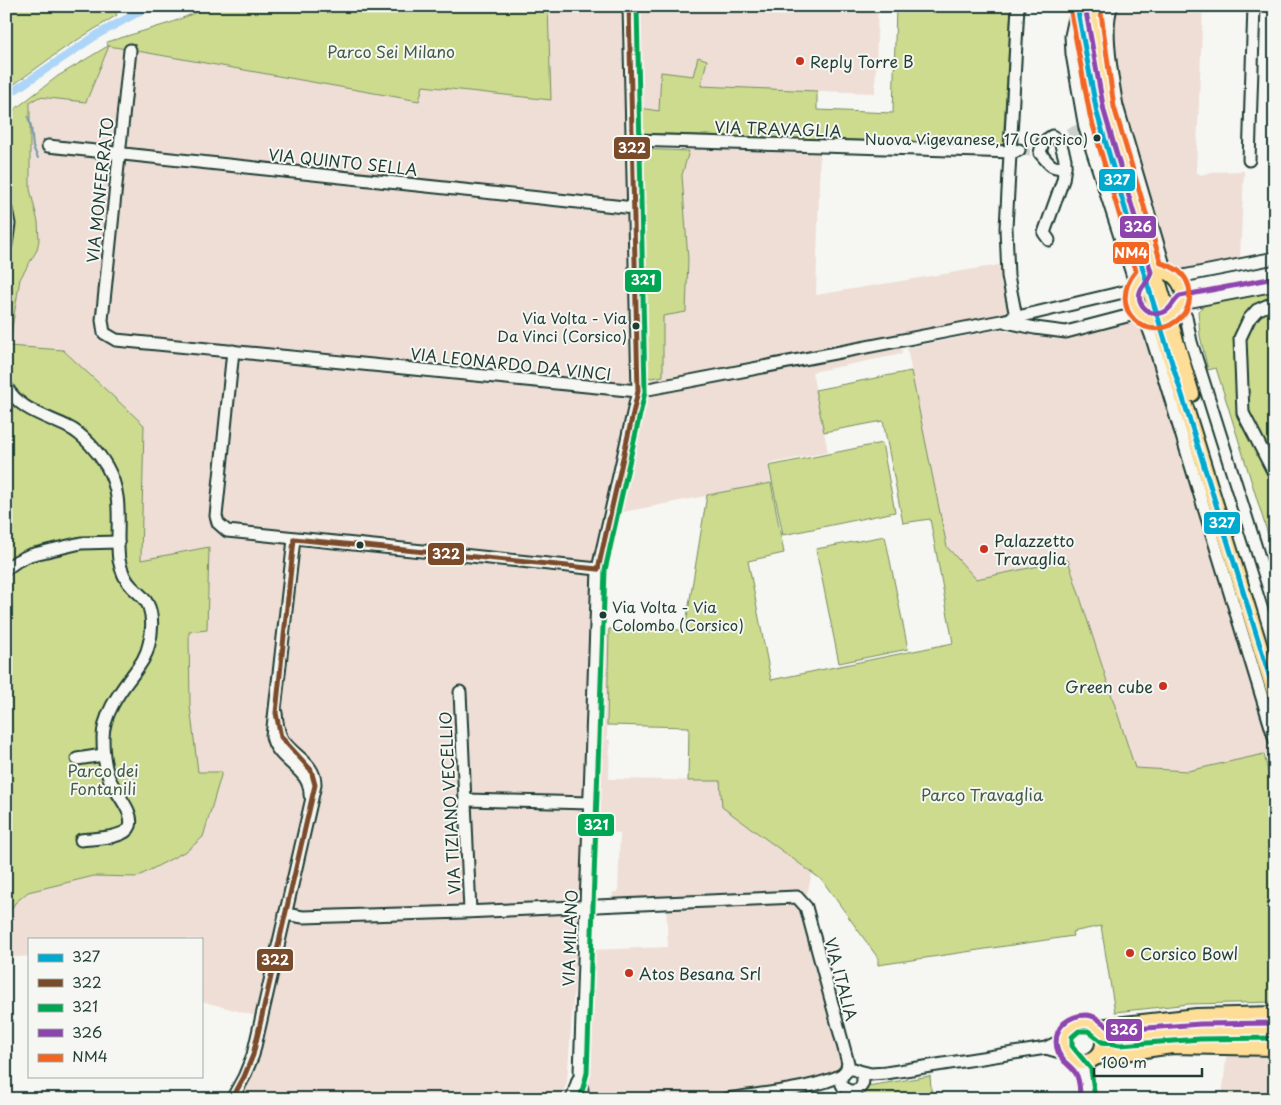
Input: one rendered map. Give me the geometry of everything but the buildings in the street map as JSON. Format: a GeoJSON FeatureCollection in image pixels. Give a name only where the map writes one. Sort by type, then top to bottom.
{"type":"FeatureCollection","features":[{"type":"Feature","properties":{"kind":"main road"},"geometry":{"type":"LineString","coordinates":[[1092,6],[1107,109],[1151,277],[1132,305],[1143,318],[1165,320],[1181,305],[1182,289],[1151,277]]}},
{"type":"Feature","properties":{"kind":"main road"},"geometry":{"type":"LineString","coordinates":[[1077,7],[1097,113],[1275,665]]}},
{"type":"Feature","properties":{"kind":"main road"},"geometry":{"type":"LineString","coordinates":[[1165,320],[1275,695]]}},
{"type":"Feature","properties":{"kind":"main road"},"geometry":{"type":"LineString","coordinates":[[1098,1029],[1197,1016],[1275,1014]]}},
{"type":"Feature","properties":{"kind":"main road"},"geometry":{"type":"LineString","coordinates":[[1274,1031],[1175,1033],[1123,1038],[1108,1036],[1090,1024],[1081,1023],[1071,1027],[1065,1035],[1064,1047],[1087,1057],[1172,1046],[1275,1048]]}},
{"type":"Feature","properties":{"kind":"main road"},"geometry":{"type":"LineString","coordinates":[[1087,1057],[1103,1042],[1098,1029]]}},
{"type":"Feature","properties":{"kind":"main road"},"geometry":{"type":"LineString","coordinates":[[1087,1057],[1123,1038]]}},
{"type":"Feature","properties":{"kind":"street","name":"VIA MILANO"},"geometry":{"type":"LineString","coordinates":[[584,1099],[580,1073],[598,569],[638,391],[629,6]]}},
{"type":"Feature","properties":{"kind":"street"},"geometry":{"type":"LineString","coordinates":[[1016,317],[1008,276],[1007,219],[1015,151],[1018,6]]}},
{"type":"Feature","properties":{"kind":"street"},"geometry":{"type":"LineString","coordinates":[[1112,6],[1108,22],[1112,80],[1151,277]]}},
{"type":"Feature","properties":{"kind":"street"},"geometry":{"type":"LineString","coordinates":[[1249,160],[1254,6]]}},
{"type":"Feature","properties":{"kind":"street"},"geometry":{"type":"LineString","coordinates":[[1077,7],[1071,36],[1083,129],[1151,277]]}},
{"type":"Feature","properties":{"kind":"street","name":"VIA MONFERRATO"},"geometry":{"type":"LineString","coordinates":[[104,333],[102,320],[130,50]]}},
{"type":"Feature","properties":{"kind":"street"},"geometry":{"type":"LineString","coordinates":[[1049,240],[1044,233],[1063,180],[1065,166],[1065,159],[1064,138],[1052,136],[1045,139],[1036,152],[1053,168],[1065,166]]}},
{"type":"Feature","properties":{"kind":"street","name":"VIA TRAVAGLIA"},"geometry":{"type":"LineString","coordinates":[[633,140],[1015,151]]}},
{"type":"Feature","properties":{"kind":"street","name":"VIA QUINTO SELLA"},"geometry":{"type":"LineString","coordinates":[[48,146],[634,208]]}},
{"type":"Feature","properties":{"kind":"street"},"geometry":{"type":"LineString","coordinates":[[6,209],[6,245]]}},
{"type":"Feature","properties":{"kind":"street","name":"VIA LEONARDO DA VINCI"},"geometry":{"type":"LineString","coordinates":[[104,333],[116,340],[638,391],[1001,321],[1151,277],[1184,276],[1275,258]]}},
{"type":"Feature","properties":{"kind":"street"},"geometry":{"type":"LineString","coordinates":[[1275,285],[1181,305],[1275,608]]}},
{"type":"Feature","properties":{"kind":"street"},"geometry":{"type":"LineString","coordinates":[[1275,302],[1257,310],[1249,319],[1240,338],[1243,413],[1275,475]]}},
{"type":"Feature","properties":{"kind":"street","name":"VIA LEONARDO DA VINCI"},"geometry":{"type":"LineString","coordinates":[[1001,321],[1066,332],[1131,316],[1143,318]]}},
{"type":"Feature","properties":{"kind":"street"},"geometry":{"type":"LineString","coordinates":[[1143,318],[1151,335],[1275,740]]}},
{"type":"Feature","properties":{"kind":"street"},"geometry":{"type":"LineString","coordinates":[[233,351],[216,516],[218,523],[227,531],[598,569]]}},
{"type":"Feature","properties":{"kind":"street"},"geometry":{"type":"LineString","coordinates":[[6,386],[9,392],[21,404],[76,432],[97,453],[107,467],[119,503],[118,559],[124,576],[149,606],[152,621],[149,645],[144,660],[120,692],[106,721],[103,735],[103,755],[108,777],[131,816],[130,825],[125,832],[118,836],[81,840]]}},
{"type":"Feature","properties":{"kind":"street"},"geometry":{"type":"LineString","coordinates":[[232,1099],[253,1055],[310,803],[310,790],[306,778],[283,757],[273,742],[272,736],[294,539]]}},
{"type":"Feature","properties":{"kind":"street"},"geometry":{"type":"LineString","coordinates":[[6,569],[30,555],[81,543],[118,542]]}},
{"type":"Feature","properties":{"kind":"street","name":"VIA TIZIANO VECELLIO"},"geometry":{"type":"LineString","coordinates":[[460,692],[470,912]]}},
{"type":"Feature","properties":{"kind":"street"},"geometry":{"type":"LineString","coordinates":[[77,758],[103,755]]}},
{"type":"Feature","properties":{"kind":"street"},"geometry":{"type":"LineString","coordinates":[[466,800],[590,803]]}},
{"type":"Feature","properties":{"kind":"street","name":"VIA ITALIA"},"geometry":{"type":"LineString","coordinates":[[586,906],[797,897],[806,908],[848,1062],[842,1083],[855,1091]]}},
{"type":"Feature","properties":{"kind":"street"},"geometry":{"type":"LineString","coordinates":[[285,914],[304,917],[586,906]]}},
{"type":"Feature","properties":{"kind":"street"},"geometry":{"type":"LineString","coordinates":[[727,1099],[816,1085],[832,1080],[852,1069],[871,1074],[886,1073],[1046,1048],[1056,1043],[1065,1035]]}},
{"type":"Feature","properties":{"kind":"street"},"geometry":{"type":"LineString","coordinates":[[1046,1048],[1087,1057],[1088,1099]]}},
{"type":"Feature","properties":{"kind":"street"},"geometry":{"type":"LineString","coordinates":[[855,1091],[862,1076],[859,1071]]}},
{"type":"Feature","properties":{"kind":"street","name":"VIA MILANO"},"geometry":{"type":"LineString","coordinates":[[572,1099],[580,1073]]}},
{"type":"Feature","properties":{"kind":"street"},"geometry":{"type":"LineString","coordinates":[[855,1091],[872,1077],[886,1073]]}},
{"type":"Feature","properties":{"kind":"street"},"geometry":{"type":"LineString","coordinates":[[816,1085],[831,1085],[855,1091]]}},
{"type":"Feature","properties":{"kind":"shaded area"},"geometry":{"type":"Polygon","coordinates":[[[548,6],[627,6],[636,389],[597,567],[595,627],[609,629],[607,739],[610,740],[609,779],[720,781],[722,807],[812,873],[803,911],[845,1063],[839,1071],[815,1082],[661,1099],[588,1099],[586,1087],[592,950],[668,947],[666,902],[612,902],[613,892],[618,892],[620,833],[594,831],[597,778],[590,775],[567,1082],[561,1099],[235,1099],[264,1018],[202,1001],[202,938],[28,938],[28,956],[6,958],[6,919],[15,903],[28,892],[94,876],[137,877],[188,850],[203,837],[222,772],[198,772],[190,706],[189,631],[207,630],[208,547],[141,561],[144,425],[63,350],[9,347],[20,279],[37,250],[38,222],[30,189],[30,102],[38,97],[86,102],[109,46],[419,101],[422,86],[550,100],[548,6]]]}},
{"type":"Feature","properties":{"kind":"shaded area"},"geometry":{"type":"Polygon","coordinates":[[[631,6],[878,7],[875,93],[706,87],[701,86],[693,76],[659,111],[634,107],[631,6]]]}},
{"type":"Feature","properties":{"kind":"shaded area"},"geometry":{"type":"Polygon","coordinates":[[[1105,6],[1203,6],[1196,172],[1201,175],[1211,172],[1244,171],[1240,258],[1183,270],[1156,257],[1108,84],[1105,6]]]}},
{"type":"Feature","properties":{"kind":"shaded area"},"geometry":{"type":"Polygon","coordinates":[[[690,145],[820,151],[816,295],[1005,264],[1010,312],[999,317],[900,337],[902,354],[812,372],[828,452],[768,464],[771,483],[613,514],[638,407],[637,321],[686,312],[688,260],[682,175],[690,145]]]}},
{"type":"Feature","properties":{"kind":"shaded area"},"geometry":{"type":"Polygon","coordinates":[[[1140,319],[1275,729],[1275,752],[1188,771],[1135,768],[1068,560],[975,579],[950,552],[943,535],[907,348],[996,330],[1067,338],[1140,319]]]}},
{"type":"Feature","properties":{"kind":"shaded area"},"geometry":{"type":"Polygon","coordinates":[[[1227,1049],[1275,1050],[1275,1099],[1222,1099],[1227,1049]]]}},
{"type":"Feature","properties":{"kind":"green space"},"geometry":{"type":"Polygon","coordinates":[[[6,6],[112,6],[117,15],[63,49],[6,90],[6,6]]]}},
{"type":"Feature","properties":{"kind":"green space","name":"Parco dei Fontanili"},"geometry":{"type":"Polygon","coordinates":[[[212,6],[548,6],[551,100],[423,86],[419,101],[109,46],[86,102],[39,97],[30,102],[30,189],[38,222],[39,240],[37,250],[20,279],[9,346],[63,350],[144,425],[141,560],[209,547],[207,630],[189,632],[190,706],[198,772],[222,772],[203,837],[188,850],[137,877],[94,876],[28,892],[15,903],[6,919],[6,116],[58,76],[108,46],[107,42],[170,23],[212,6]]]}},
{"type":"Feature","properties":{"kind":"green space"},"geometry":{"type":"Polygon","coordinates":[[[1011,6],[1003,145],[640,133],[640,108],[659,111],[661,72],[693,76],[698,57],[707,60],[701,86],[817,91],[817,110],[893,113],[896,7],[1011,6]]]}},
{"type":"Feature","properties":{"kind":"green space"},"geometry":{"type":"Polygon","coordinates":[[[639,149],[689,151],[682,175],[688,260],[686,312],[663,316],[663,376],[651,378],[644,374],[639,149]]]}},
{"type":"Feature","properties":{"kind":"green space"},"geometry":{"type":"Polygon","coordinates":[[[1275,291],[1275,557],[1216,368],[1208,370],[1200,336],[1198,311],[1206,304],[1275,291]]]}},
{"type":"Feature","properties":{"kind":"green space","name":"Parco Travaglia"},"geometry":{"type":"Polygon","coordinates":[[[911,371],[947,547],[976,579],[1068,560],[1135,768],[1188,771],[1264,754],[1275,803],[1275,1002],[1189,1004],[1115,1012],[1101,926],[1072,932],[1073,936],[878,965],[878,958],[822,880],[722,807],[720,781],[688,781],[689,727],[607,725],[609,629],[685,630],[707,495],[771,483],[784,553],[748,561],[771,680],[953,643],[930,519],[903,523],[883,421],[824,432],[815,390],[911,371]]]}},
{"type":"Feature","properties":{"kind":"green space"},"geometry":{"type":"Polygon","coordinates":[[[882,443],[895,512],[783,535],[769,466],[882,443]]]}},
{"type":"Feature","properties":{"kind":"green space"},"geometry":{"type":"Polygon","coordinates":[[[885,536],[908,649],[839,663],[816,549],[885,536]]]}},
{"type":"Feature","properties":{"kind":"green space"},"geometry":{"type":"Polygon","coordinates":[[[930,1076],[932,1099],[864,1099],[861,1087],[930,1076]]]}},
{"type":"Feature","properties":{"kind":"waterway"},"geometry":{"type":"LineString","coordinates":[[6,96],[100,33],[150,6]]}},
{"type":"Feature","properties":{"kind":"waterway"},"geometry":{"type":"LineString","coordinates":[[28,117],[33,147],[38,158]]}},
{"type":"Feature","properties":{"kind":"tunnel"},"geometry":{"type":"LineString","coordinates":[[1068,134],[1081,129]]}},
{"type":"Feature","properties":{"kind":"tunnel"},"geometry":{"type":"LineString","coordinates":[[1019,150],[1032,151]]}},
{"type":"Feature","properties":{"kind":"transit line","name":"322"},"geometry":{"type":"LineString","coordinates":[[598,569],[638,391],[629,6]]}},
{"type":"Feature","properties":{"kind":"transit line","name":"321"},"geometry":{"type":"LineString","coordinates":[[580,1099],[587,1073],[605,570],[645,392],[637,6]]}},
{"type":"Feature","properties":{"kind":"transit line","name":"327"},"geometry":{"type":"LineString","coordinates":[[1077,6],[1097,113],[1144,273],[1275,694]]}},
{"type":"Feature","properties":{"kind":"transit line","name":"326"},"geometry":{"type":"LineString","coordinates":[[1085,6],[1104,111],[1151,272],[1150,277],[1140,292],[1139,297],[1142,306],[1150,312],[1164,312],[1180,296],[1274,278]]}},
{"type":"Feature","properties":{"kind":"transit line","name":"NM4"},"geometry":{"type":"LineString","coordinates":[[1070,7],[1090,115],[1136,271],[1127,285],[1125,299],[1128,311],[1135,320],[1145,327],[1157,329],[1170,325],[1182,316],[1189,303],[1189,287],[1179,271],[1161,263],[1114,107],[1100,6]]}},
{"type":"Feature","properties":{"kind":"transit line","name":"322"},"geometry":{"type":"LineString","coordinates":[[294,539],[598,569]]}},
{"type":"Feature","properties":{"kind":"transit line","name":"322"},"geometry":{"type":"LineString","coordinates":[[232,1099],[253,1055],[315,785],[311,770],[281,737],[276,713],[294,539]]}},
{"type":"Feature","properties":{"kind":"transit line","name":"326"},"geometry":{"type":"LineString","coordinates":[[1080,1099],[1077,1076],[1061,1057],[1056,1042],[1060,1027],[1074,1017],[1091,1016],[1109,1027],[1120,1030],[1200,1024],[1275,1023]]}},
{"type":"Feature","properties":{"kind":"transit line","name":"321"},"geometry":{"type":"LineString","coordinates":[[1095,1098],[1091,1069],[1072,1046],[1072,1037],[1079,1031],[1088,1031],[1102,1042],[1120,1045],[1200,1039],[1275,1038]]}},
{"type":"Feature","properties":{"kind":"place","name":"Reply Torre B"},"geometry":{"type":"Point","coordinates":[800,61]}},
{"type":"Feature","properties":{"kind":"place","name":"Nuova Vigevanese, 17 (Corsico)"},"geometry":{"type":"Point","coordinates":[1097,138]}},
{"type":"Feature","properties":{"kind":"place","name":"Via Volta - Via Da Vinci (Corsico)"},"geometry":{"type":"Point","coordinates":[636,326]}},
{"type":"Feature","properties":{"kind":"place","name":"Palazzetto Travaglia"},"geometry":{"type":"Point","coordinates":[984,549]}},
{"type":"Feature","properties":{"kind":"place","name":"Via Volta - Via Colombo (Corsico)"},"geometry":{"type":"Point","coordinates":[603,615]}},
{"type":"Feature","properties":{"kind":"place","name":"Green cube"},"geometry":{"type":"Point","coordinates":[1163,686]}},
{"type":"Feature","properties":{"kind":"place","name":"Corsico Bowl"},"geometry":{"type":"Point","coordinates":[1130,953]}},
{"type":"Feature","properties":{"kind":"place","name":"Atos Besana Srl"},"geometry":{"type":"Point","coordinates":[629,973]}},
{"type":"Feature","properties":{"kind":"park label","name":"Parco Sei Milano"},"geometry":{"type":"Point","coordinates":[391,51]}}]}
